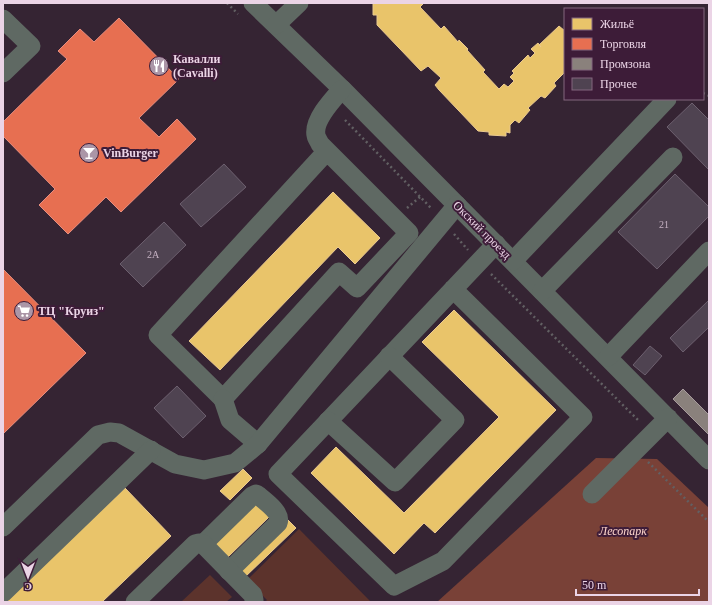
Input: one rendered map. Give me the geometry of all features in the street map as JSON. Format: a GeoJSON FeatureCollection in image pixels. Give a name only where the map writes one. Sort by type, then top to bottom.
{"type":"FeatureCollection","features":[{"type":"Feature","properties":{"kind":"street","name":"Окский проезд"},"geometry":{"type":"LineString","coordinates":[[253,3],[342,89],[457,204],[709,460]]}},
{"type":"Feature","properties":{"kind":"street"},"geometry":{"type":"LineString","coordinates":[[276,25],[299,3]]}},
{"type":"Feature","properties":{"kind":"street"},"geometry":{"type":"LineString","coordinates":[[3,19],[31,46],[3,73]]}},
{"type":"Feature","properties":{"kind":"street"},"geometry":{"type":"LineString","coordinates":[[223,398],[339,272],[357,288],[409,233],[320,144],[316,135],[317,123],[329,103],[342,89]]}},
{"type":"Feature","properties":{"kind":"street"},"geometry":{"type":"LineString","coordinates":[[513,261],[666,100]]}},
{"type":"Feature","properties":{"kind":"street"},"geometry":{"type":"LineString","coordinates":[[258,444],[230,420],[223,398],[158,335],[327,151]]}},
{"type":"Feature","properties":{"kind":"street"},"geometry":{"type":"LineString","coordinates":[[542,291],[673,157]]}},
{"type":"Feature","properties":{"kind":"street"},"geometry":{"type":"LineString","coordinates":[[3,527],[98,435],[110,432],[119,433],[175,464],[204,470],[235,462],[258,444],[457,204]]}},
{"type":"Feature","properties":{"kind":"street"},"geometry":{"type":"LineString","coordinates":[[453,289],[583,417],[443,561],[394,586],[278,474],[478,262],[496,244]]}},
{"type":"Feature","properties":{"kind":"street"},"geometry":{"type":"LineString","coordinates":[[608,357],[709,251]]}},
{"type":"Feature","properties":{"kind":"street"},"geometry":{"type":"LineString","coordinates":[[328,421],[395,482],[455,420],[389,356]]}},
{"type":"Feature","properties":{"kind":"street"},"geometry":{"type":"LineString","coordinates":[[592,494],[668,418]]}},
{"type":"Feature","properties":{"kind":"street"},"geometry":{"type":"LineString","coordinates":[[3,594],[151,450]]}},
{"type":"Feature","properties":{"kind":"street"},"geometry":{"type":"LineString","coordinates":[[203,544],[252,496],[256,494],[259,496],[278,515],[280,519],[278,523],[229,570]]}},
{"type":"Feature","properties":{"kind":"street"},"geometry":{"type":"LineString","coordinates":[[135,602],[195,544],[199,543],[203,544],[253,595],[254,602]]}},
{"type":"Feature","properties":{"kind":"path"},"geometry":{"type":"LineString","coordinates":[[451,230],[478,262],[652,434]]}},
{"type":"Feature","properties":{"kind":"path"},"geometry":{"type":"LineString","coordinates":[[636,450],[709,522]]}},
{"type":"Feature","properties":{"kind":"shaded area"},"geometry":{"type":"Polygon","coordinates":[[[299,529],[371,602],[265,602],[267,600],[247,580],[299,529]]]}},
{"type":"Feature","properties":{"kind":"shaded area"},"geometry":{"type":"Polygon","coordinates":[[[210,575],[232,597],[226,602],[181,602],[210,575]]]}},
{"type":"Feature","properties":{"kind":"green space","name":"Лесопарк"},"geometry":{"type":"Polygon","coordinates":[[[596,458],[657,459],[709,508],[709,602],[437,602],[596,458]]]}},
{"type":"Feature","properties":{"kind":"building: Жильё"},"geometry":{"type":"Polygon","coordinates":[[[373,3],[424,3],[420,7],[441,29],[444,26],[458,42],[459,40],[468,49],[467,50],[485,70],[483,72],[499,89],[504,84],[508,87],[514,81],[510,77],[514,73],[512,71],[528,55],[530,58],[535,53],[531,49],[538,43],[539,45],[559,26],[564,30],[564,73],[554,83],[556,86],[545,98],[541,96],[528,108],[530,110],[519,123],[515,120],[510,125],[510,133],[506,132],[506,136],[489,135],[489,132],[478,131],[435,85],[441,78],[428,66],[421,71],[377,25],[377,15],[373,15],[373,3]]]}},
{"type":"Feature","properties":{"kind":"building: Жильё"},"geometry":{"type":"Polygon","coordinates":[[[333,192],[380,238],[355,264],[338,247],[220,370],[189,341],[333,192]]]}},
{"type":"Feature","properties":{"kind":"building: Жильё"},"geometry":{"type":"Polygon","coordinates":[[[454,310],[556,410],[435,533],[424,523],[394,554],[311,473],[336,447],[404,513],[499,417],[422,342],[454,310]]]}},
{"type":"Feature","properties":{"kind":"building: Жильё"},"geometry":{"type":"Polygon","coordinates":[[[243,469],[252,478],[230,500],[220,491],[243,469]]]}},
{"type":"Feature","properties":{"kind":"building: Жильё"},"geometry":{"type":"Polygon","coordinates":[[[125,488],[171,536],[102,602],[6,602],[125,488]]]}},
{"type":"Feature","properties":{"kind":"building: Жильё"},"geometry":{"type":"Polygon","coordinates":[[[254,499],[270,516],[227,558],[211,541],[254,499]]]}},
{"type":"Feature","properties":{"kind":"building: Жильё"},"geometry":{"type":"Polygon","coordinates":[[[287,519],[296,528],[244,578],[235,569],[287,519]]]}},
{"type":"Feature","properties":{"kind":"building: Торговля"},"geometry":{"type":"Polygon","coordinates":[[[119,18],[179,79],[139,118],[159,137],[177,119],[196,139],[121,212],[106,197],[68,234],[39,205],[55,189],[3,136],[3,122],[67,59],[58,51],[80,29],[94,42],[119,18]]]}},
{"type":"Feature","properties":{"kind":"building: Торговля","name":"ТЦ \"Круиз\""},"geometry":{"type":"Polygon","coordinates":[[[3,269],[86,353],[3,434],[3,269]]]}},
{"type":"Feature","properties":{"kind":"building: Промзона"},"geometry":{"type":"Polygon","coordinates":[[[683,389],[709,415],[709,435],[673,399],[683,389]]]}},
{"type":"Feature","properties":{"kind":"building: Прочее"},"geometry":{"type":"Polygon","coordinates":[[[692,103],[709,120],[709,170],[667,127],[692,103]]]}},
{"type":"Feature","properties":{"kind":"building: Прочее"},"geometry":{"type":"Polygon","coordinates":[[[224,164],[246,187],[201,227],[180,204],[224,164]]]}},
{"type":"Feature","properties":{"kind":"building: Прочее"},"geometry":{"type":"Polygon","coordinates":[[[675,174],[709,207],[709,216],[657,269],[618,232],[675,174]]]}},
{"type":"Feature","properties":{"kind":"building: Прочее"},"geometry":{"type":"Polygon","coordinates":[[[164,222],[186,245],[143,287],[120,264],[164,222]]]}},
{"type":"Feature","properties":{"kind":"building: Прочее"},"geometry":{"type":"Polygon","coordinates":[[[709,300],[709,327],[683,352],[670,338],[709,300]]]}},
{"type":"Feature","properties":{"kind":"building: Прочее"},"geometry":{"type":"Polygon","coordinates":[[[650,346],[662,356],[645,375],[633,365],[650,346]]]}},
{"type":"Feature","properties":{"kind":"building: Прочее"},"geometry":{"type":"Polygon","coordinates":[[[177,386],[206,416],[183,438],[154,408],[177,386]]]}},
{"type":"Feature","properties":{"kind":"place","name":"Кавалли (Cavalli)"},"geometry":{"type":"Point","coordinates":[159,66]}},
{"type":"Feature","properties":{"kind":"place","name":"VinBurger"},"geometry":{"type":"Point","coordinates":[89,153]}},
{"type":"Feature","properties":{"kind":"place","name":"ТЦ \"Круиз\""},"geometry":{"type":"Point","coordinates":[24,311]}}]}
